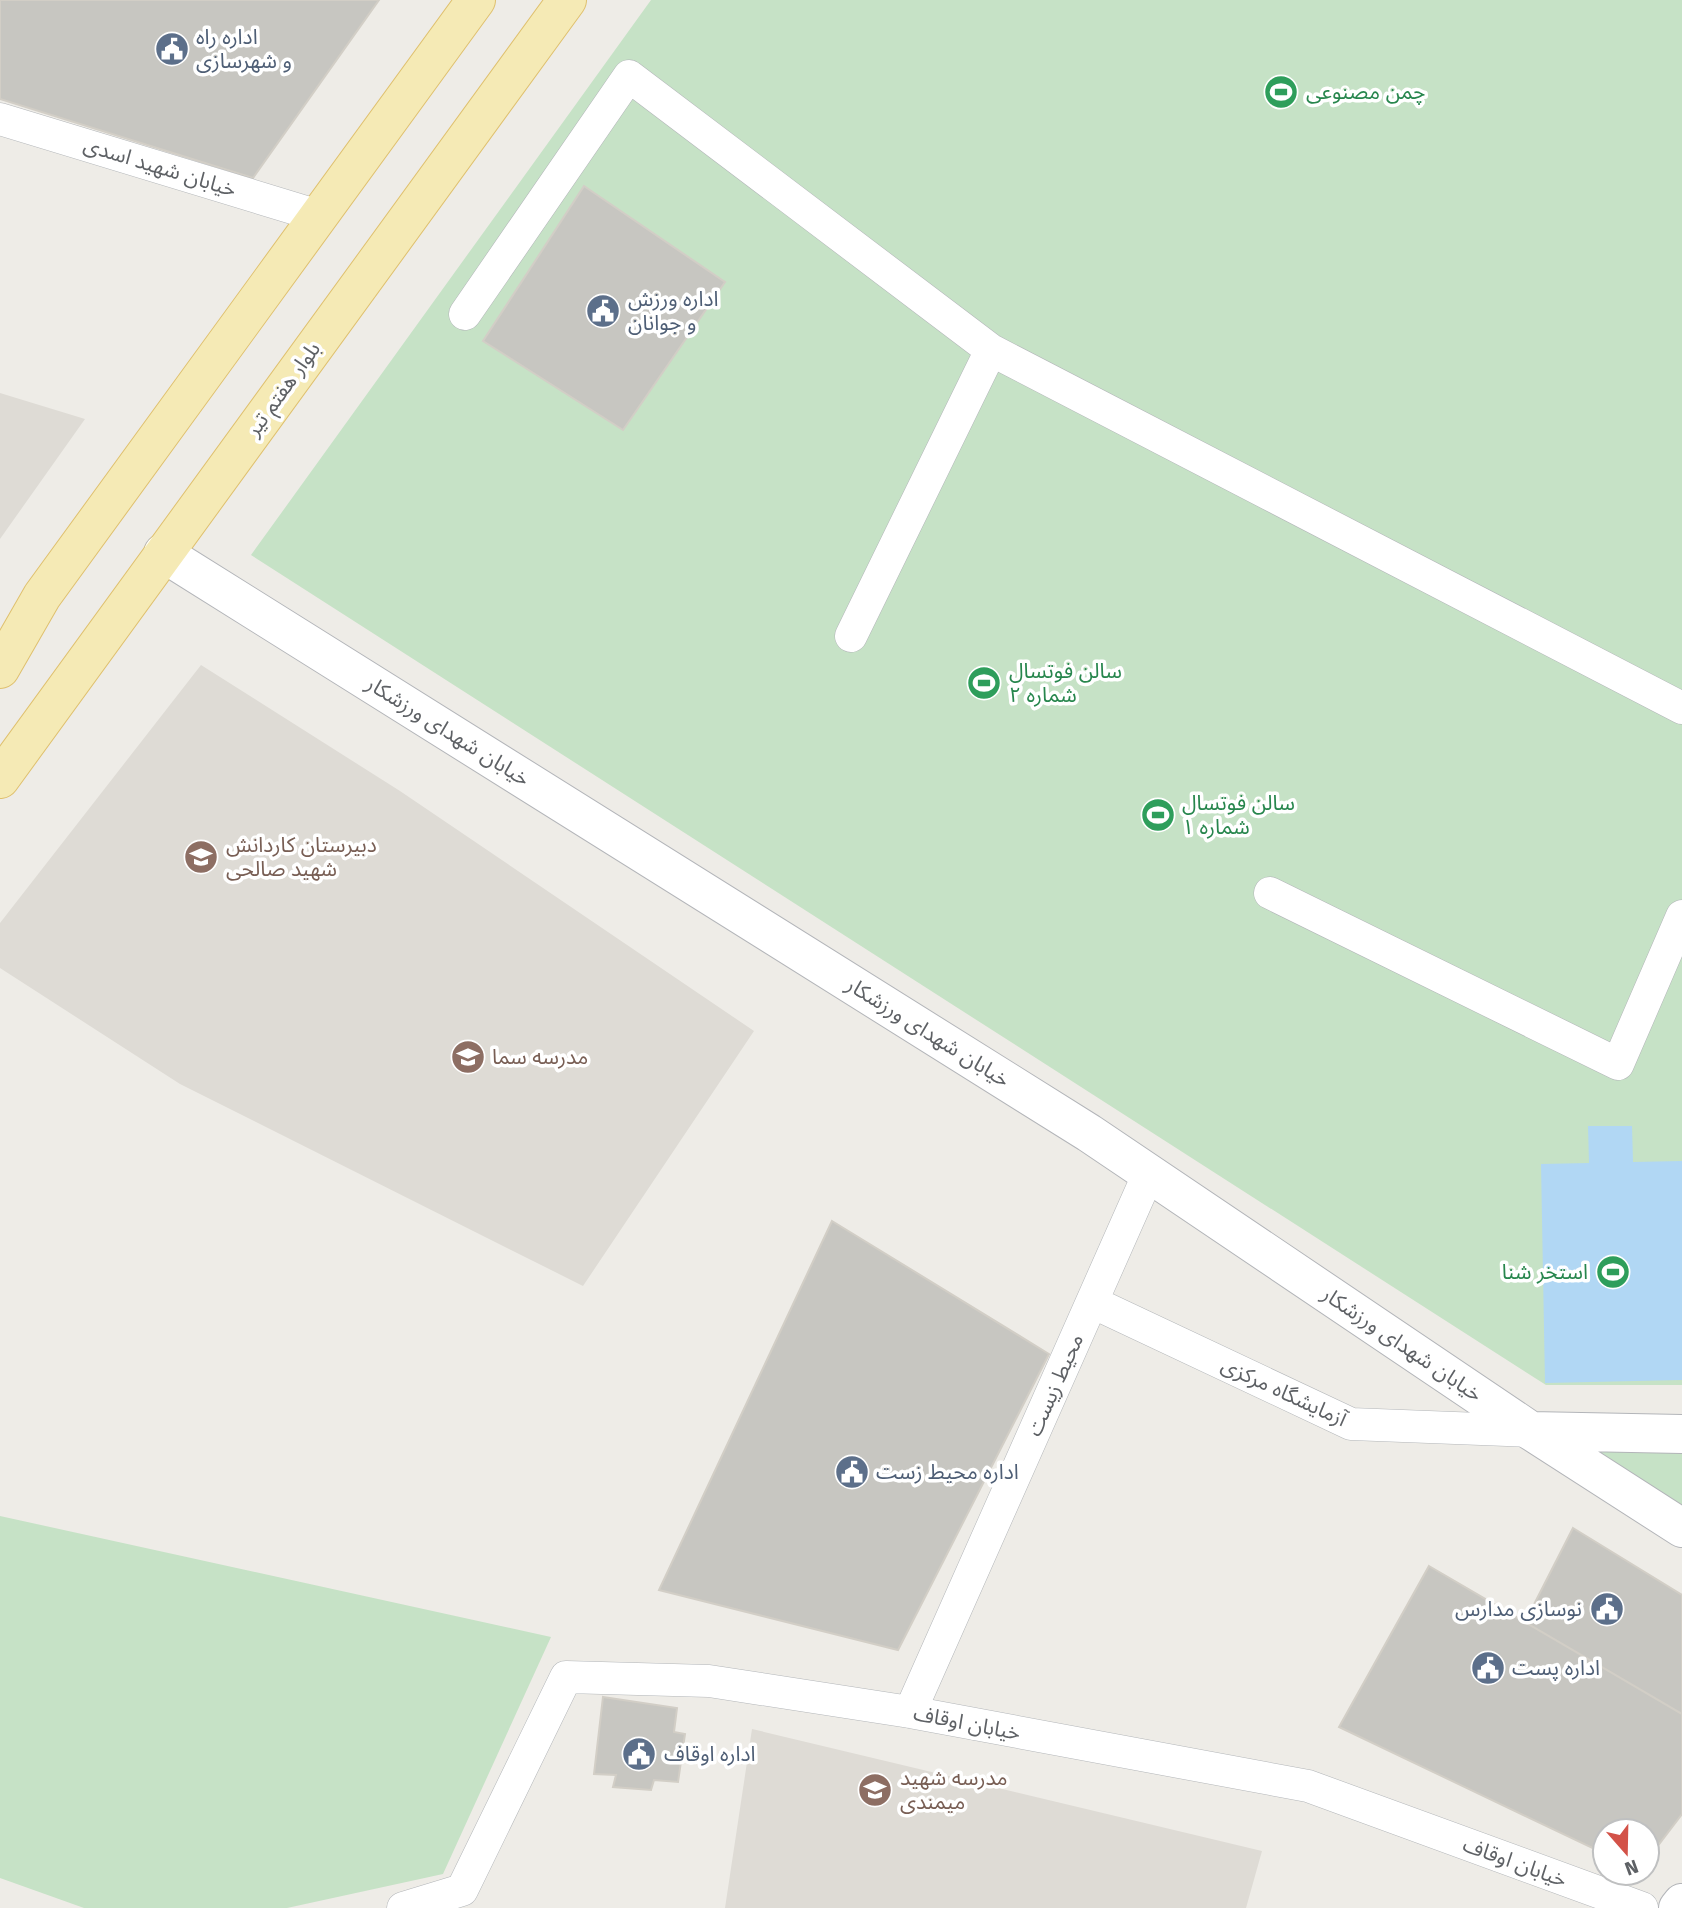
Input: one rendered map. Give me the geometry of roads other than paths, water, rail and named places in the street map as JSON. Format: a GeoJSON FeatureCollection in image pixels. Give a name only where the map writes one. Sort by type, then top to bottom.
{"type":"FeatureCollection","features":[{"type":"Feature","properties":{"kind":"main road"},"geometry":{"type":"LineString","coordinates":[[0,669],[42,596],[477,0]]}},
{"type":"Feature","properties":{"kind":"main road","name":"بلوار هفتم تیر"},"geometry":{"type":"LineString","coordinates":[[0,779],[567,0]]}},
{"type":"Feature","properties":{"kind":"street"},"geometry":{"type":"LineString","coordinates":[[465,314],[629,76],[991,350],[1682,708]]}},
{"type":"Feature","properties":{"kind":"street","name":"خیابان شهید اسدی"},"geometry":{"type":"LineString","coordinates":[[0,119],[319,216]]}},
{"type":"Feature","properties":{"kind":"street"},"geometry":{"type":"LineString","coordinates":[[850,636],[991,350]]}},
{"type":"Feature","properties":{"kind":"street","name":"خیابان شهدای ورزشکار"},"geometry":{"type":"LineString","coordinates":[[163,554],[1089,1133],[1531,1431],[1682,1528]]}},
{"type":"Feature","properties":{"kind":"street"},"geometry":{"type":"LineString","coordinates":[[1270,893],[1618,1064],[1682,916]]}},
{"type":"Feature","properties":{"kind":"street","name":"محیط زیست"},"geometry":{"type":"LineString","coordinates":[[910,1712],[1149,1173]]}},
{"type":"Feature","properties":{"kind":"street","name":"آزمایشگاه مرکزی"},"geometry":{"type":"LineString","coordinates":[[1092,1302],[1351,1424],[1531,1431]]}},
{"type":"Feature","properties":{"kind":"street"},"geometry":{"type":"LineString","coordinates":[[1531,1431],[1682,1434]]}},
{"type":"Feature","properties":{"kind":"street","name":"خیابان اوقاف"},"geometry":{"type":"LineString","coordinates":[[404,1908],[462,1890],[566,1677],[709,1681],[910,1712],[1308,1786],[1642,1908]]}},
{"type":"Feature","properties":{"kind":"street"},"geometry":{"type":"LineString","coordinates":[[1678,1908],[1682,1903]]}},
{"type":"Feature","properties":{"kind":"water","name":"استخر شنا"},"geometry":{"type":"Polygon","coordinates":[[[1588,1126],[1632,1126],[1633,1162],[1682,1161],[1682,1380],[1545,1383],[1541,1164],[1589,1163],[1588,1126]]]}},
{"type":"Feature","properties":{"kind":"place","name":"اداره راه و شهرسازی"},"geometry":{"type":"Point","coordinates":[172,49]}},
{"type":"Feature","properties":{"kind":"place","name":"چمن مصنوعی"},"geometry":{"type":"Point","coordinates":[1281,92]}},
{"type":"Feature","properties":{"kind":"place","name":"اداره ورزش و جوانان"},"geometry":{"type":"Point","coordinates":[603,311]}},
{"type":"Feature","properties":{"kind":"place","name":"سالن فوتسال شماره ۲"},"geometry":{"type":"Point","coordinates":[984,683]}},
{"type":"Feature","properties":{"kind":"place","name":"سالن فوتسال شماره ۱"},"geometry":{"type":"Point","coordinates":[1158,815]}},
{"type":"Feature","properties":{"kind":"place","name":"دبیرستان کاردانش شهید صالحی"},"geometry":{"type":"Point","coordinates":[201,857]}},
{"type":"Feature","properties":{"kind":"place","name":"مدرسه سما"},"geometry":{"type":"Point","coordinates":[468,1057]}},
{"type":"Feature","properties":{"kind":"place","name":"استخر شنا"},"geometry":{"type":"Point","coordinates":[1613,1272]}},
{"type":"Feature","properties":{"kind":"place","name":"اداره محیط زست"},"geometry":{"type":"Point","coordinates":[852,1472]}},
{"type":"Feature","properties":{"kind":"place","name":"نوسازی مدارس"},"geometry":{"type":"Point","coordinates":[1607,1609]}},
{"type":"Feature","properties":{"kind":"place","name":"اداره پست"},"geometry":{"type":"Point","coordinates":[1488,1668]}},
{"type":"Feature","properties":{"kind":"place","name":"اداره اوقاف"},"geometry":{"type":"Point","coordinates":[639,1754]}},
{"type":"Feature","properties":{"kind":"place","name":"مدرسه شهید میمندی"},"geometry":{"type":"Point","coordinates":[875,1790]}}]}
